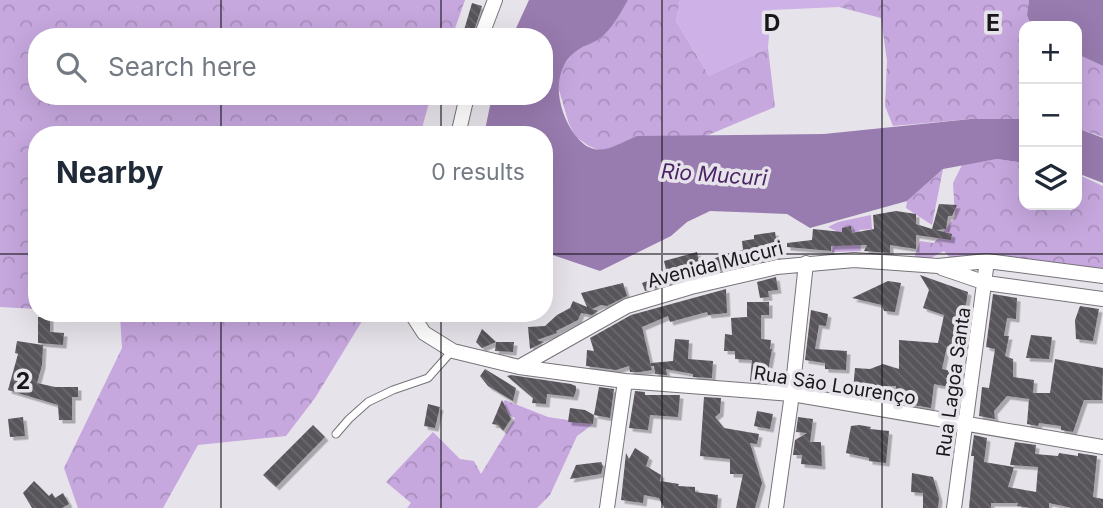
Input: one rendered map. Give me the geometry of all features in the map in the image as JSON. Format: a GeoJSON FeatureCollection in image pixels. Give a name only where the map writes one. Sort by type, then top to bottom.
{"type":"FeatureCollection","features":[{"type":"Feature","properties":{"kind":"street"},"geometry":{"type":"LineString","coordinates":[[484,28],[495,0]]}},
{"type":"Feature","properties":{"kind":"street"},"geometry":{"type":"LineString","coordinates":[[459,126],[465,105]]}},
{"type":"Feature","properties":{"kind":"street","name":"Avenida Mucuri"},"geometry":{"type":"LineString","coordinates":[[519,367],[627,306],[691,287],[777,267],[854,260],[938,266],[987,261],[1103,276]]}},
{"type":"Feature","properties":{"kind":"street","name":"Rua Lagoa Santa"},"geometry":{"type":"LineString","coordinates":[[954,508],[987,261]]}},
{"type":"Feature","properties":{"kind":"street"},"geometry":{"type":"LineString","coordinates":[[776,508],[806,263]]}},
{"type":"Feature","properties":{"kind":"street","name":"Avenida Mucuri"},"geometry":{"type":"LineString","coordinates":[[938,266],[986,283],[1103,299]]}},
{"type":"Feature","properties":{"kind":"street","name":"Rua São Lourenço"},"geometry":{"type":"LineString","coordinates":[[417,322],[424,333],[453,351],[519,367],[625,382],[792,394],[1103,447]]}},
{"type":"Feature","properties":{"kind":"street"},"geometry":{"type":"LineString","coordinates":[[607,508],[625,382]]}},
{"type":"Feature","properties":{"kind":"lane"},"geometry":{"type":"LineString","coordinates":[[336,434],[369,402],[393,390],[428,379],[453,351]]}},
{"type":"Feature","properties":{"kind":"shaded area"},"geometry":{"type":"Polygon","coordinates":[[[680,0],[850,0],[839,7],[771,10],[768,48],[709,76],[676,21],[680,0]]]}},
{"type":"Feature","properties":{"kind":"green space"},"geometry":{"type":"Polygon","coordinates":[[[0,0],[465,0],[455,28],[28,28],[28,105],[428,105],[423,126],[28,126],[28,309],[0,307],[0,0]]]}},
{"type":"Feature","properties":{"kind":"green space"},"geometry":{"type":"Polygon","coordinates":[[[628,0],[680,0],[676,21],[709,76],[768,48],[775,107],[706,136],[652,136],[601,151],[576,137],[569,124],[557,83],[563,66],[575,51],[599,39],[628,0]]]}},
{"type":"Feature","properties":{"kind":"green space"},"geometry":{"type":"Polygon","coordinates":[[[850,0],[1029,0],[1027,15],[1029,21],[1019,21],[1019,119],[971,119],[893,126],[885,106],[887,61],[881,18],[839,7],[850,0]]]}},
{"type":"Feature","properties":{"kind":"green space"},"geometry":{"type":"Polygon","coordinates":[[[1082,56],[1103,66],[1103,137],[1082,130],[1082,56]]]}},
{"type":"Feature","properties":{"kind":"green space"},"geometry":{"type":"Polygon","coordinates":[[[997,159],[1019,162],[1019,210],[1082,210],[1082,176],[1103,186],[1103,272],[952,260],[944,251],[925,261],[914,258],[920,241],[934,243],[955,217],[953,183],[962,165],[997,159]]]}},
{"type":"Feature","properties":{"kind":"green space"},"geometry":{"type":"Polygon","coordinates":[[[943,169],[932,225],[906,208],[907,201],[943,169]]]}},
{"type":"Feature","properties":{"kind":"green space"},"geometry":{"type":"Polygon","coordinates":[[[871,215],[872,229],[859,230],[861,251],[832,252],[836,231],[828,227],[838,222],[871,215]]]}},
{"type":"Feature","properties":{"kind":"green space"},"geometry":{"type":"Polygon","coordinates":[[[120,322],[361,322],[315,398],[286,436],[198,445],[163,508],[78,508],[64,468],[122,348],[120,322]]]}},
{"type":"Feature","properties":{"kind":"green space"},"geometry":{"type":"Polygon","coordinates":[[[505,400],[548,417],[593,424],[577,436],[550,495],[537,508],[407,508],[411,503],[386,482],[433,432],[460,459],[474,461],[481,474],[515,418],[498,410],[505,400]]]}},
{"type":"Feature","properties":{"kind":"water","name":"Rio Mucuri"},"geometry":{"type":"Polygon","coordinates":[[[529,0],[628,0],[608,31],[567,60],[559,81],[560,103],[564,115],[575,135],[590,148],[598,150],[613,147],[637,136],[824,134],[971,119],[1019,119],[1019,162],[997,159],[943,169],[907,201],[810,228],[787,214],[710,211],[687,222],[671,236],[600,271],[553,255],[553,126],[486,126],[490,105],[553,105],[553,28],[516,28],[529,0]]]}},
{"type":"Feature","properties":{"kind":"water"},"geometry":{"type":"Polygon","coordinates":[[[1029,0],[1103,0],[1103,66],[1082,56],[1082,21],[1029,21],[1027,15],[1029,0]]]}},
{"type":"Feature","properties":{"kind":"water"},"geometry":{"type":"Polygon","coordinates":[[[1082,130],[1103,138],[1103,183],[1082,175],[1082,130]]]}},
{"type":"Feature","properties":{"kind":"building"},"geometry":{"type":"Polygon","coordinates":[[[472,3],[482,6],[475,28],[465,28],[472,3]]]}},
{"type":"Feature","properties":{"kind":"building"},"geometry":{"type":"Polygon","coordinates":[[[939,204],[957,205],[952,216],[948,216],[946,229],[936,230],[952,234],[951,240],[916,235],[916,249],[890,245],[890,253],[864,251],[867,245],[831,246],[831,251],[787,247],[787,243],[812,240],[813,229],[842,232],[842,228],[851,226],[852,233],[874,229],[873,215],[896,211],[916,214],[916,224],[932,229],[939,204]]]}},
{"type":"Feature","properties":{"kind":"building"},"geometry":{"type":"Polygon","coordinates":[[[775,232],[779,257],[645,291],[642,283],[667,274],[664,261],[697,252],[700,265],[743,250],[742,241],[754,239],[754,235],[775,232]]]}},
{"type":"Feature","properties":{"kind":"building"},"geometry":{"type":"Polygon","coordinates":[[[920,275],[968,292],[958,349],[947,346],[942,369],[956,372],[953,388],[934,384],[931,408],[895,402],[896,386],[872,386],[872,392],[853,390],[855,368],[870,369],[883,364],[899,369],[899,340],[938,343],[944,315],[923,308],[929,290],[920,275]]]}},
{"type":"Feature","properties":{"kind":"building"},"geometry":{"type":"Polygon","coordinates":[[[776,277],[778,290],[768,291],[769,297],[760,298],[757,282],[776,277]]]}},
{"type":"Feature","properties":{"kind":"building"},"geometry":{"type":"Polygon","coordinates":[[[888,281],[901,283],[895,312],[884,311],[882,305],[852,298],[888,281]]]}},
{"type":"Feature","properties":{"kind":"building"},"geometry":{"type":"Polygon","coordinates":[[[623,283],[627,296],[607,306],[601,305],[592,309],[598,311],[592,315],[581,313],[578,320],[556,331],[557,333],[537,340],[544,342],[530,349],[528,327],[545,326],[553,322],[557,315],[570,308],[573,301],[587,307],[581,293],[623,283]]]}},
{"type":"Feature","properties":{"kind":"building"},"geometry":{"type":"Polygon","coordinates":[[[726,289],[727,313],[708,315],[707,312],[670,322],[668,316],[642,327],[652,370],[630,372],[629,366],[616,370],[586,366],[587,350],[594,351],[590,338],[631,315],[726,289]]]}},
{"type":"Feature","properties":{"kind":"building"},"geometry":{"type":"Polygon","coordinates":[[[993,294],[1017,298],[1016,319],[1007,318],[1004,336],[1009,336],[1005,356],[1013,359],[1013,377],[1034,380],[1033,393],[1050,393],[1055,359],[1103,368],[1102,400],[1084,400],[1073,432],[1061,430],[1061,426],[1027,424],[1029,399],[1007,396],[994,411],[995,419],[979,416],[982,387],[989,388],[995,349],[986,347],[993,294]]]}},
{"type":"Feature","properties":{"kind":"building"},"geometry":{"type":"Polygon","coordinates":[[[747,302],[769,302],[769,315],[761,315],[761,339],[771,340],[772,349],[766,382],[750,381],[752,360],[735,359],[735,351],[724,351],[725,334],[732,335],[731,318],[747,317],[747,302]]]}},
{"type":"Feature","properties":{"kind":"building"},"geometry":{"type":"Polygon","coordinates":[[[1080,306],[1099,309],[1093,341],[1076,339],[1075,320],[1080,306]]]}},
{"type":"Feature","properties":{"kind":"building"},"geometry":{"type":"Polygon","coordinates":[[[811,310],[828,314],[826,326],[819,325],[815,349],[847,351],[846,370],[825,369],[825,363],[805,360],[811,310]]]}},
{"type":"Feature","properties":{"kind":"building"},"geometry":{"type":"Polygon","coordinates":[[[38,322],[50,322],[50,332],[64,333],[63,345],[38,343],[38,322]]]}},
{"type":"Feature","properties":{"kind":"building"},"geometry":{"type":"Polygon","coordinates":[[[482,329],[496,342],[482,348],[476,342],[482,329]]]}},
{"type":"Feature","properties":{"kind":"building"},"geometry":{"type":"Polygon","coordinates":[[[1031,335],[1052,337],[1049,359],[1026,358],[1031,335]]]}},
{"type":"Feature","properties":{"kind":"building"},"geometry":{"type":"Polygon","coordinates":[[[675,339],[689,340],[688,359],[713,361],[712,378],[693,377],[693,374],[666,369],[667,375],[655,374],[654,366],[651,366],[651,363],[673,361],[675,339]]]}},
{"type":"Feature","properties":{"kind":"building"},"geometry":{"type":"Polygon","coordinates":[[[17,341],[43,345],[42,365],[37,383],[55,387],[78,387],[78,397],[72,397],[72,420],[59,420],[58,405],[8,390],[18,354],[15,353],[17,341]]]}},
{"type":"Feature","properties":{"kind":"building"},"geometry":{"type":"Polygon","coordinates":[[[496,342],[514,342],[513,352],[495,351],[496,342]]]}},
{"type":"Feature","properties":{"kind":"building"},"geometry":{"type":"Polygon","coordinates":[[[485,369],[516,388],[513,401],[488,386],[480,376],[485,369]]]}},
{"type":"Feature","properties":{"kind":"building"},"geometry":{"type":"Polygon","coordinates":[[[507,376],[571,384],[576,386],[574,397],[547,394],[546,404],[532,403],[533,398],[507,376]]]}},
{"type":"Feature","properties":{"kind":"building"},"geometry":{"type":"Polygon","coordinates":[[[599,387],[614,389],[610,418],[594,415],[599,387]]]}},
{"type":"Feature","properties":{"kind":"building"},"geometry":{"type":"Polygon","coordinates":[[[635,391],[645,392],[645,395],[680,395],[678,417],[650,415],[648,430],[629,428],[635,391]]]}},
{"type":"Feature","properties":{"kind":"building"},"geometry":{"type":"Polygon","coordinates":[[[704,397],[721,398],[720,413],[715,417],[724,428],[759,434],[757,444],[750,443],[762,483],[755,508],[736,508],[743,474],[730,474],[730,459],[700,456],[704,397]]]}},
{"type":"Feature","properties":{"kind":"building"},"geometry":{"type":"Polygon","coordinates":[[[502,400],[511,419],[503,431],[498,425],[492,424],[502,400]]]}},
{"type":"Feature","properties":{"kind":"building"},"geometry":{"type":"Polygon","coordinates":[[[428,404],[440,407],[435,428],[424,426],[428,404]]]}},
{"type":"Feature","properties":{"kind":"building"},"geometry":{"type":"Polygon","coordinates":[[[570,408],[585,410],[594,415],[593,424],[568,422],[570,408]]]}},
{"type":"Feature","properties":{"kind":"building"},"geometry":{"type":"Polygon","coordinates":[[[757,411],[773,414],[770,429],[754,426],[757,411]]]}},
{"type":"Feature","properties":{"kind":"building"},"geometry":{"type":"Polygon","coordinates":[[[23,417],[25,436],[10,437],[8,419],[23,417]]]}},
{"type":"Feature","properties":{"kind":"building"},"geometry":{"type":"Polygon","coordinates":[[[798,417],[813,419],[810,442],[821,442],[822,466],[801,464],[802,455],[793,455],[795,440],[807,433],[796,432],[798,417]]]}},
{"type":"Feature","properties":{"kind":"building"},"geometry":{"type":"Polygon","coordinates":[[[313,425],[325,437],[276,487],[263,475],[313,425]]]}},
{"type":"Feature","properties":{"kind":"building"},"geometry":{"type":"Polygon","coordinates":[[[851,426],[889,431],[886,463],[869,461],[869,458],[846,453],[851,426]]]}},
{"type":"Feature","properties":{"kind":"building"},"geometry":{"type":"Polygon","coordinates":[[[974,435],[987,438],[984,462],[1014,467],[1008,487],[1036,492],[1038,467],[1010,465],[1015,442],[1036,445],[1035,454],[1058,456],[1059,453],[1078,456],[1078,453],[1097,456],[1093,497],[1103,499],[1103,508],[1072,508],[1049,503],[1049,508],[1031,508],[1017,506],[1018,503],[991,503],[991,508],[969,508],[974,435]]]}},
{"type":"Feature","properties":{"kind":"building"},"geometry":{"type":"Polygon","coordinates":[[[635,448],[649,457],[646,466],[661,475],[660,481],[695,487],[695,492],[718,495],[717,508],[664,508],[659,498],[644,495],[643,503],[621,500],[626,453],[629,459],[635,448]]]}},
{"type":"Feature","properties":{"kind":"building"},"geometry":{"type":"Polygon","coordinates":[[[601,462],[601,474],[570,479],[576,465],[601,462]]]}},
{"type":"Feature","properties":{"kind":"building"},"geometry":{"type":"Polygon","coordinates":[[[912,473],[933,477],[939,498],[938,508],[923,508],[923,493],[911,492],[912,473]]]}},
{"type":"Feature","properties":{"kind":"building"},"geometry":{"type":"Polygon","coordinates":[[[34,481],[49,496],[52,493],[55,498],[63,493],[69,504],[62,508],[32,508],[23,493],[34,481]]]}}]}
